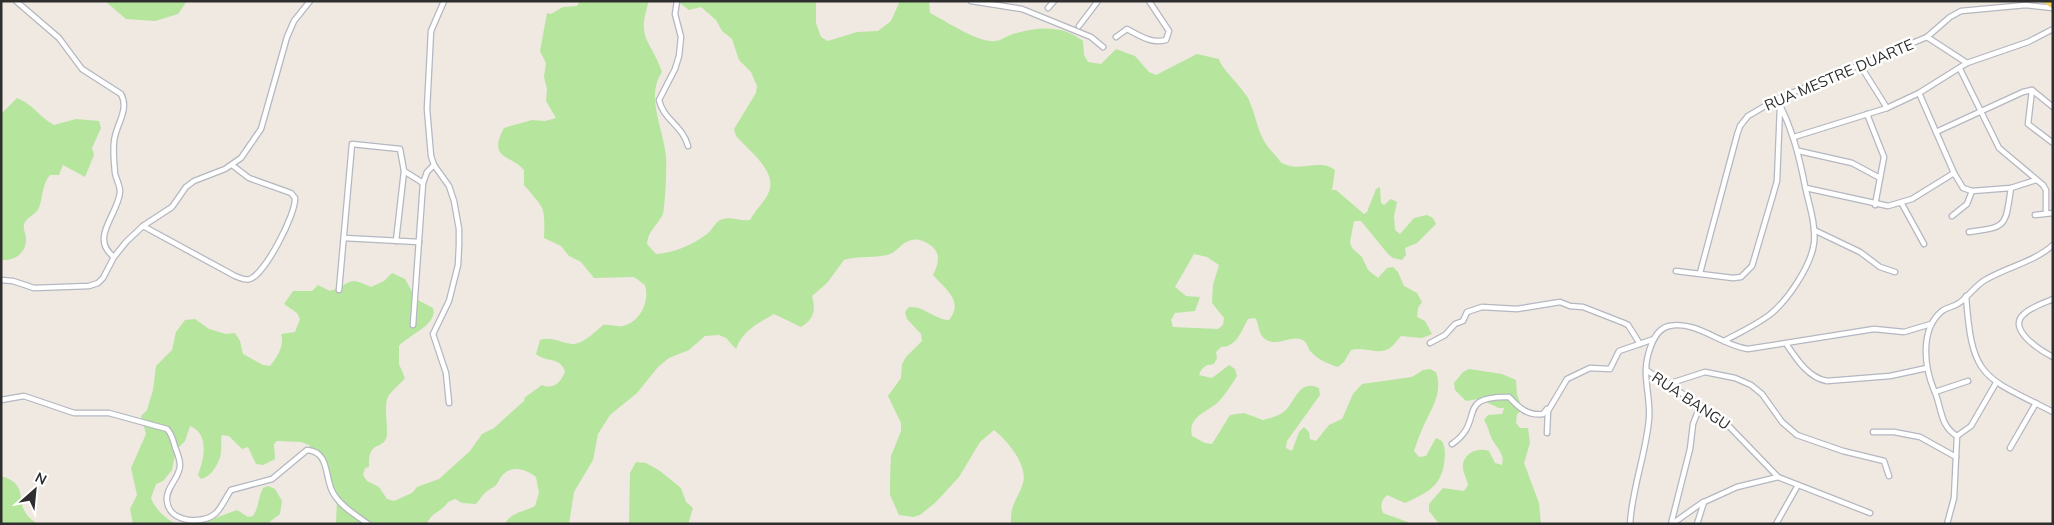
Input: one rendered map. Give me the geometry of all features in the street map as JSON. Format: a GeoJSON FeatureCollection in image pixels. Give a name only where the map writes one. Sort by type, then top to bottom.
{"type":"FeatureCollection","features":[{"type":"Feature","properties":{"kind":"main road"},"geometry":{"type":"LineString","coordinates":[[2046,1],[2053,7]]}},
{"type":"Feature","properties":{"kind":"street"},"geometry":{"type":"LineString","coordinates":[[16,1],[59,38],[82,69],[121,94],[124,99],[124,106],[114,141],[116,175],[120,192],[115,212],[105,227],[103,234],[107,250],[114,257]]}},
{"type":"Feature","properties":{"kind":"street"},"geometry":{"type":"LineString","coordinates":[[1,280],[13,280],[34,288],[89,286],[103,278],[114,257],[143,226],[172,207],[186,187],[194,181],[232,165],[246,153],[261,129],[287,37],[294,21],[310,1]]}},
{"type":"Feature","properties":{"kind":"street"},"geometry":{"type":"LineString","coordinates":[[444,1],[431,31],[427,109],[434,165],[449,186],[459,229],[458,265],[454,283],[449,302],[433,334],[446,373],[449,403]]}},
{"type":"Feature","properties":{"kind":"street"},"geometry":{"type":"LineString","coordinates":[[678,1],[675,14],[681,38],[679,56],[675,69],[659,100],[662,110],[684,132],[688,146]]}},
{"type":"Feature","properties":{"kind":"street"},"geometry":{"type":"LineString","coordinates":[[971,1],[1022,9],[1091,37],[1103,47]]}},
{"type":"Feature","properties":{"kind":"street"},"geometry":{"type":"LineString","coordinates":[[1048,8],[1054,1]]}},
{"type":"Feature","properties":{"kind":"street"},"geometry":{"type":"LineString","coordinates":[[1079,26],[1098,1]]}},
{"type":"Feature","properties":{"kind":"street"},"geometry":{"type":"LineString","coordinates":[[1116,37],[1127,29],[1150,41],[1166,40],[1168,31],[1149,1]]}},
{"type":"Feature","properties":{"kind":"street","name":"RUA MESTRE DUARTE"},"geometry":{"type":"LineString","coordinates":[[1700,273],[1740,126],[1748,116],[1777,100],[1927,37],[1950,17],[1961,11],[2029,3],[2053,7]]}},
{"type":"Feature","properties":{"kind":"street"},"geometry":{"type":"LineString","coordinates":[[1794,137],[1887,108],[1920,93],[1967,63],[2028,42],[2053,29]]}},
{"type":"Feature","properties":{"kind":"street"},"geometry":{"type":"LineString","coordinates":[[1927,37],[1967,63]]}},
{"type":"Feature","properties":{"kind":"street"},"geometry":{"type":"LineString","coordinates":[[1860,65],[1887,108]]}},
{"type":"Feature","properties":{"kind":"street"},"geometry":{"type":"LineString","coordinates":[[1960,69],[1999,148],[2046,190],[2046,213]]}},
{"type":"Feature","properties":{"kind":"street"},"geometry":{"type":"LineString","coordinates":[[1936,132],[2032,90]]}},
{"type":"Feature","properties":{"kind":"street"},"geometry":{"type":"LineString","coordinates":[[2032,90],[2053,107]]}},
{"type":"Feature","properties":{"kind":"street"},"geometry":{"type":"LineString","coordinates":[[2032,90],[2028,124],[2053,143]]}},
{"type":"Feature","properties":{"kind":"street"},"geometry":{"type":"LineString","coordinates":[[1920,93],[1954,173],[1963,188],[1972,191],[2011,188],[2036,180]]}},
{"type":"Feature","properties":{"kind":"street"},"geometry":{"type":"LineString","coordinates":[[1724,340],[1752,326],[1777,308],[1807,267],[1814,242],[1814,230],[1798,152],[1794,137],[1777,100]]}},
{"type":"Feature","properties":{"kind":"street"},"geometry":{"type":"LineString","coordinates":[[1676,271],[1719,277],[1741,277],[1752,266],[1777,181],[1780,106]]}},
{"type":"Feature","properties":{"kind":"street"},"geometry":{"type":"LineString","coordinates":[[1867,114],[1884,157],[1875,205]]}},
{"type":"Feature","properties":{"kind":"street"},"geometry":{"type":"LineString","coordinates":[[339,290],[352,144],[400,149],[404,171],[396,241]]}},
{"type":"Feature","properties":{"kind":"street"},"geometry":{"type":"LineString","coordinates":[[1798,152],[1852,163],[1880,178]]}},
{"type":"Feature","properties":{"kind":"street"},"geometry":{"type":"LineString","coordinates":[[143,226],[235,276],[245,280],[255,276],[290,220],[295,198],[291,193],[242,175],[232,165]]}},
{"type":"Feature","properties":{"kind":"street"},"geometry":{"type":"LineString","coordinates":[[413,325],[423,183],[427,172],[434,165]]}},
{"type":"Feature","properties":{"kind":"street"},"geometry":{"type":"LineString","coordinates":[[404,171],[423,183]]}},
{"type":"Feature","properties":{"kind":"street"},"geometry":{"type":"LineString","coordinates":[[1806,188],[1875,205],[1902,204],[1954,173]]}},
{"type":"Feature","properties":{"kind":"street"},"geometry":{"type":"LineString","coordinates":[[1969,232],[1996,229],[2001,226],[2007,211],[2011,188]]}},
{"type":"Feature","properties":{"kind":"street"},"geometry":{"type":"LineString","coordinates":[[1952,216],[1967,204],[1972,191]]}},
{"type":"Feature","properties":{"kind":"street"},"geometry":{"type":"LineString","coordinates":[[1902,204],[1924,244]]}},
{"type":"Feature","properties":{"kind":"street"},"geometry":{"type":"LineString","coordinates":[[2035,215],[2053,214]]}},
{"type":"Feature","properties":{"kind":"street"},"geometry":{"type":"LineString","coordinates":[[1814,230],[1860,252],[1880,267],[1895,272]]}},
{"type":"Feature","properties":{"kind":"street"},"geometry":{"type":"LineString","coordinates":[[344,238],[418,242]]}},
{"type":"Feature","properties":{"kind":"street"},"geometry":{"type":"LineString","coordinates":[[1957,436],[1944,424],[1927,368],[1926,353],[1931,324],[1940,312],[1960,302],[1986,280],[2037,256],[2053,245]]}},
{"type":"Feature","properties":{"kind":"street"},"geometry":{"type":"LineString","coordinates":[[1966,296],[1970,342],[1974,357],[1996,384],[2053,412]]}},
{"type":"Feature","properties":{"kind":"street"},"geometry":{"type":"LineString","coordinates":[[2052,356],[2028,339],[2019,325],[2020,318],[2024,314],[2053,299]]}},
{"type":"Feature","properties":{"kind":"street"},"geometry":{"type":"LineString","coordinates":[[1430,343],[1445,335],[1455,324],[1463,321],[1467,312],[1482,307],[1517,309],[1555,302],[1583,307],[1628,325],[1640,344]]}},
{"type":"Feature","properties":{"kind":"street"},"geometry":{"type":"LineString","coordinates":[[1630,524],[1633,499],[1649,421],[1646,370],[1648,355],[1654,339],[1662,329],[1673,326],[1688,327],[1724,340],[1735,347],[1748,350],[1874,329],[1904,332],[1931,324]]}},
{"type":"Feature","properties":{"kind":"street"},"geometry":{"type":"LineString","coordinates":[[1547,433],[1547,414],[1567,379],[1590,368],[1610,369],[1617,352],[1654,339]]}},
{"type":"Feature","properties":{"kind":"street"},"geometry":{"type":"LineString","coordinates":[[1787,345],[1802,366],[1820,380],[1827,382],[1890,376],[1927,368]]}},
{"type":"Feature","properties":{"kind":"street","name":"RUA BANGU"},"geometry":{"type":"LineString","coordinates":[[1646,370],[1727,423],[1778,477]]}},
{"type":"Feature","properties":{"kind":"street"},"geometry":{"type":"LineString","coordinates":[[1668,384],[1705,372],[1736,378],[1751,385],[1762,394],[1782,422],[1797,435],[1884,461],[1889,476]]}},
{"type":"Feature","properties":{"kind":"street"},"geometry":{"type":"LineString","coordinates":[[1935,392],[1968,381]]}},
{"type":"Feature","properties":{"kind":"street"},"geometry":{"type":"LineString","coordinates":[[1957,436],[1971,426],[1996,384]]}},
{"type":"Feature","properties":{"kind":"street"},"geometry":{"type":"LineString","coordinates":[[1,400],[24,396],[74,413],[109,413],[167,430],[173,438],[180,465],[176,478],[166,497],[167,503],[173,515],[183,520],[196,521],[216,513],[231,490],[272,479],[307,450],[317,452],[323,458],[334,495],[345,508],[368,524]]}},
{"type":"Feature","properties":{"kind":"street"},"geometry":{"type":"LineString","coordinates":[[1452,444],[1464,436],[1477,402],[1484,398],[1509,398],[1526,413],[1534,414],[1543,414],[1551,405]]}},
{"type":"Feature","properties":{"kind":"street"},"geometry":{"type":"LineString","coordinates":[[2010,448],[2036,403]]}},
{"type":"Feature","properties":{"kind":"street"},"geometry":{"type":"LineString","coordinates":[[1672,524],[1690,449],[1693,424],[1700,406]]}},
{"type":"Feature","properties":{"kind":"street"},"geometry":{"type":"LineString","coordinates":[[1873,432],[1894,432],[1920,437],[1956,457]]}},
{"type":"Feature","properties":{"kind":"street"},"geometry":{"type":"LineString","coordinates":[[1947,524],[1953,507],[1957,436]]}},
{"type":"Feature","properties":{"kind":"street"},"geometry":{"type":"LineString","coordinates":[[1672,524],[1704,502],[1737,487],[1778,477],[1870,514]]}},
{"type":"Feature","properties":{"kind":"street"},"geometry":{"type":"LineString","coordinates":[[1776,524],[1798,485]]}},
{"type":"Feature","properties":{"kind":"street"},"geometry":{"type":"LineString","coordinates":[[1697,524],[1704,502]]}},
{"type":"Feature","properties":{"kind":"green space"},"geometry":{"type":"Polygon","coordinates":[[[105,1],[187,1],[178,14],[155,21],[126,19],[105,1]]]}},
{"type":"Feature","properties":{"kind":"green space"},"geometry":{"type":"Polygon","coordinates":[[[580,1],[649,1],[645,14],[644,32],[662,72],[657,82],[655,102],[665,146],[666,162],[663,214],[651,231],[647,244],[656,254],[683,248],[695,242],[707,234],[720,220],[728,218],[750,220],[768,194],[770,186],[766,170],[761,162],[736,136],[734,129],[756,93],[757,86],[751,72],[739,60],[732,39],[722,31],[716,20],[701,7],[689,10],[677,1],[816,1],[816,23],[821,37],[828,41],[857,32],[878,31],[891,21],[900,1],[929,1],[930,13],[962,31],[988,41],[997,41],[1013,34],[1031,30],[1058,29],[1067,32],[1083,41],[1084,55],[1088,62],[1101,64],[1116,49],[1135,56],[1149,72],[1156,75],[1197,54],[1219,59],[1223,67],[1248,98],[1261,135],[1281,163],[1297,167],[1323,165],[1335,170],[1332,190],[1336,190],[1364,214],[1367,212],[1376,189],[1380,187],[1381,203],[1384,205],[1391,199],[1397,202],[1394,216],[1395,230],[1400,234],[1414,218],[1427,215],[1433,218],[1436,224],[1417,243],[1405,248],[1406,255],[1402,260],[1393,258],[1388,254],[1361,221],[1354,221],[1350,242],[1352,248],[1362,257],[1368,270],[1378,278],[1387,268],[1393,267],[1398,272],[1404,286],[1417,293],[1422,302],[1418,308],[1417,317],[1425,321],[1432,334],[1422,338],[1401,336],[1391,347],[1381,351],[1351,350],[1344,362],[1338,367],[1316,356],[1310,351],[1305,342],[1300,339],[1278,342],[1267,340],[1262,336],[1255,318],[1248,319],[1235,341],[1221,347],[1216,352],[1217,358],[1214,364],[1204,367],[1200,372],[1199,375],[1212,378],[1229,365],[1235,369],[1237,376],[1220,400],[1200,415],[1193,423],[1191,429],[1192,436],[1205,443],[1212,444],[1230,415],[1244,413],[1263,420],[1272,418],[1286,410],[1303,388],[1313,386],[1319,388],[1320,395],[1287,441],[1286,448],[1292,451],[1299,432],[1304,427],[1309,432],[1310,439],[1316,441],[1329,425],[1342,419],[1353,394],[1362,384],[1412,377],[1423,370],[1430,369],[1436,372],[1438,380],[1437,393],[1414,451],[1419,457],[1426,456],[1436,438],[1442,441],[1445,452],[1442,472],[1431,489],[1419,496],[1405,503],[1387,495],[1381,505],[1383,513],[1413,524],[1011,524],[1013,506],[1021,489],[1024,476],[1019,461],[1010,446],[994,430],[980,442],[959,477],[936,502],[920,515],[913,517],[899,515],[890,495],[890,480],[891,456],[901,431],[901,423],[888,396],[901,378],[902,364],[906,357],[922,341],[921,334],[907,319],[905,312],[909,307],[915,307],[949,320],[955,307],[951,295],[933,275],[938,261],[935,249],[921,240],[912,240],[906,242],[890,254],[844,260],[827,283],[812,296],[813,314],[809,321],[801,327],[774,314],[746,332],[736,349],[726,338],[719,335],[705,336],[689,350],[669,358],[658,367],[637,393],[610,415],[598,434],[593,460],[574,492],[569,524],[505,524],[514,515],[535,506],[539,493],[536,477],[523,470],[514,469],[505,473],[496,485],[486,492],[476,504],[462,503],[455,499],[448,502],[434,514],[427,524],[336,524],[337,500],[330,494],[327,473],[309,445],[301,442],[277,441],[274,444],[275,459],[263,465],[256,464],[248,447],[242,449],[229,436],[222,435],[221,455],[218,463],[209,475],[201,479],[198,475],[202,462],[203,441],[201,435],[190,426],[185,441],[176,450],[172,470],[163,481],[156,484],[151,498],[162,514],[179,524],[133,524],[130,509],[137,495],[131,468],[146,434],[141,416],[147,410],[153,390],[156,366],[172,350],[176,332],[185,320],[195,319],[209,329],[226,334],[235,333],[240,341],[243,354],[263,365],[270,366],[281,347],[281,334],[295,332],[300,319],[297,313],[284,304],[293,291],[312,291],[318,285],[330,291],[353,281],[371,287],[384,281],[392,273],[405,279],[416,299],[433,308],[433,314],[427,325],[399,346],[399,364],[405,378],[390,393],[387,399],[386,439],[370,453],[369,467],[365,468],[363,475],[367,481],[379,487],[387,499],[394,501],[412,493],[417,487],[439,479],[470,451],[482,434],[494,428],[525,400],[524,398],[542,385],[553,386],[562,379],[565,371],[559,363],[536,354],[540,340],[549,339],[576,344],[589,337],[603,325],[623,326],[639,316],[645,304],[645,285],[634,277],[594,278],[581,262],[569,256],[561,246],[544,238],[544,213],[540,204],[524,185],[524,170],[503,155],[499,151],[498,146],[499,138],[504,128],[532,120],[545,121],[556,118],[546,101],[547,89],[544,77],[546,63],[540,51],[547,13],[551,14],[563,7],[577,6],[580,1]],[[1194,254],[1175,287],[1186,296],[1200,297],[1195,311],[1175,313],[1171,320],[1173,327],[1218,329],[1223,325],[1224,318],[1212,303],[1213,285],[1219,265],[1207,257],[1194,254]]]}},
{"type":"Feature","properties":{"kind":"green space"},"geometry":{"type":"Polygon","coordinates":[[[17,98],[54,125],[76,119],[99,121],[101,128],[92,148],[94,155],[85,177],[63,165],[59,175],[50,175],[44,186],[39,208],[24,224],[26,243],[22,252],[11,259],[1,260],[1,114],[17,98]]]}},
{"type":"Feature","properties":{"kind":"green space"},"geometry":{"type":"Polygon","coordinates":[[[1469,369],[1502,374],[1516,380],[1517,395],[1523,410],[1517,414],[1516,423],[1520,428],[1528,428],[1530,443],[1524,463],[1539,503],[1541,524],[1439,524],[1429,511],[1429,504],[1443,488],[1464,491],[1468,485],[1463,464],[1466,456],[1469,454],[1477,450],[1489,451],[1495,463],[1502,465],[1501,454],[1484,420],[1488,415],[1502,414],[1504,408],[1499,408],[1479,399],[1466,401],[1455,390],[1454,383],[1463,372],[1469,369]]]}},
{"type":"Feature","properties":{"kind":"green space"},"geometry":{"type":"Polygon","coordinates":[[[636,462],[646,463],[660,471],[681,488],[686,502],[693,508],[688,524],[629,524],[630,473],[636,462]]]}},
{"type":"Feature","properties":{"kind":"green space"},"geometry":{"type":"Polygon","coordinates":[[[1,476],[17,485],[24,511],[38,524],[1,524],[1,476]]]}},
{"type":"Feature","properties":{"kind":"green space"},"geometry":{"type":"Polygon","coordinates":[[[268,486],[275,489],[282,501],[280,514],[267,524],[199,524],[237,510],[248,517],[253,516],[263,488],[268,486]]]}}]}
